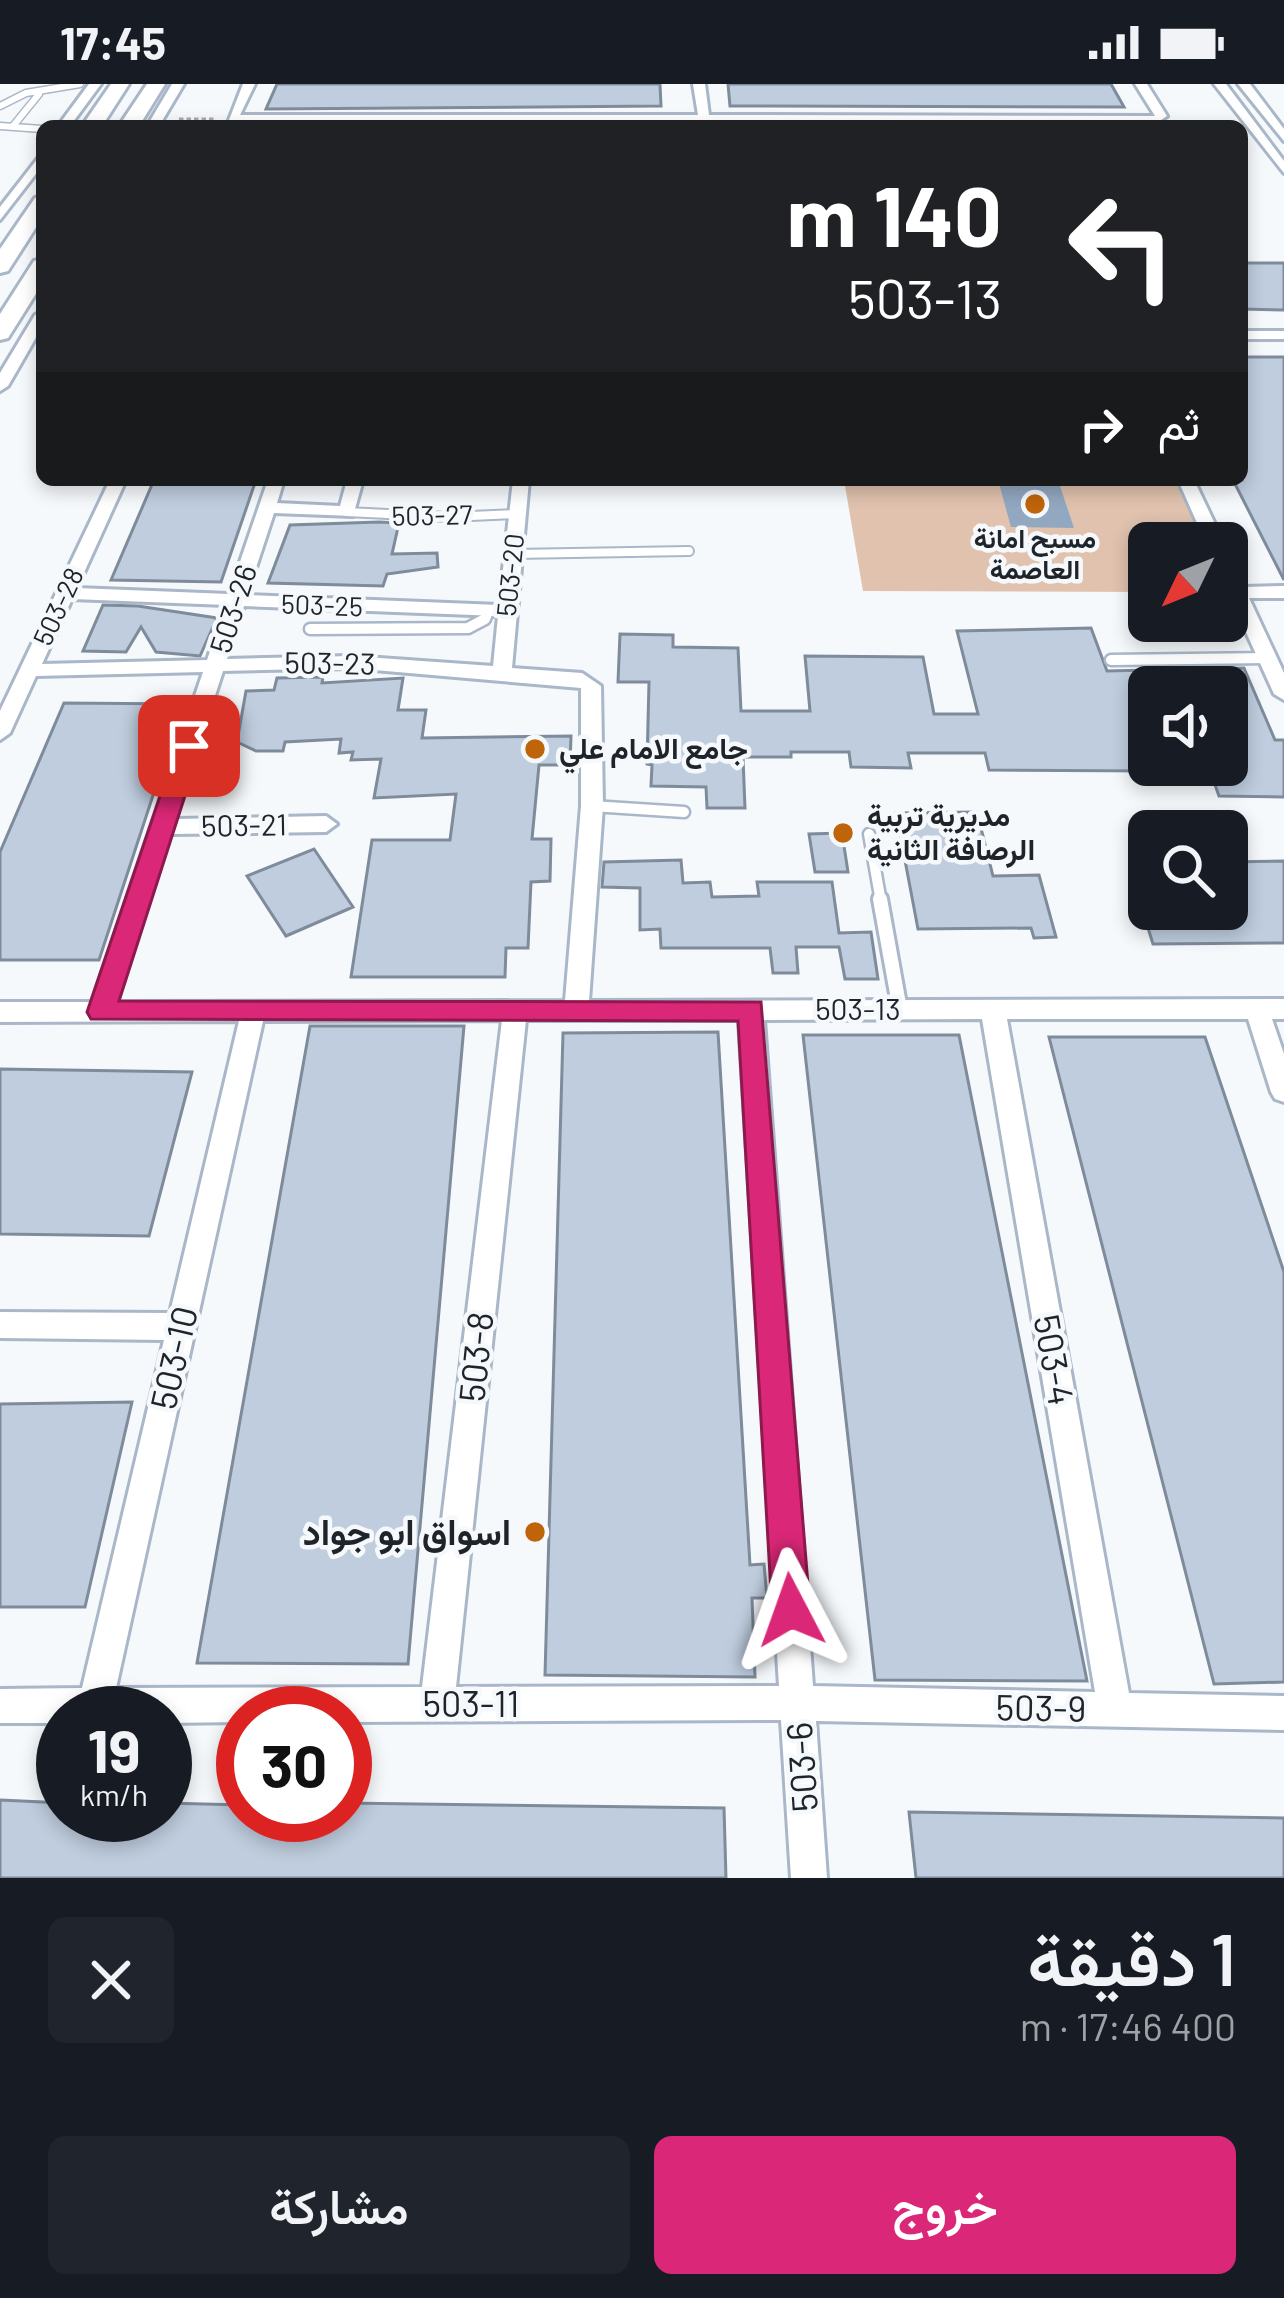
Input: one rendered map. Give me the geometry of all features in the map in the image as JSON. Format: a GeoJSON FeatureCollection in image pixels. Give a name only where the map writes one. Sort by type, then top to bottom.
{"type":"FeatureCollection","features":[{"type":"Feature","properties":{"kind":"main road"},"geometry":{"type":"LineString","coordinates":[[96,120],[120,84]]}},
{"type":"Feature","properties":{"kind":"main road"},"geometry":{"type":"LineString","coordinates":[[133,120],[156,84]]}},
{"type":"Feature","properties":{"kind":"main road"},"geometry":{"type":"LineString","coordinates":[[0,266],[36,211]]}},
{"type":"Feature","properties":{"kind":"main road"},"geometry":{"type":"LineString","coordinates":[[0,334],[36,276]]}},
{"type":"Feature","properties":{"kind":"street"},"geometry":{"type":"LineString","coordinates":[[68,120],[94,84]]}},
{"type":"Feature","properties":{"kind":"street"},"geometry":{"type":"LineString","coordinates":[[156,120],[178,84]]}},
{"type":"Feature","properties":{"kind":"street"},"geometry":{"type":"LineString","coordinates":[[249,84],[233,118],[325,120]]}},
{"type":"Feature","properties":{"kind":"street"},"geometry":{"type":"LineString","coordinates":[[699,84],[704,120]]}},
{"type":"Feature","properties":{"kind":"street"},"geometry":{"type":"LineString","coordinates":[[1102,120],[1158,119],[1161,116],[1141,84]]}},
{"type":"Feature","properties":{"kind":"street"},"geometry":{"type":"LineString","coordinates":[[1220,84],[1247,120]]}},
{"type":"Feature","properties":{"kind":"street"},"geometry":{"type":"LineString","coordinates":[[1244,84],[1284,137]]}},
{"type":"Feature","properties":{"kind":"street"},"geometry":{"type":"LineString","coordinates":[[1232,100],[1256,100]]}},
{"type":"Feature","properties":{"kind":"street"},"geometry":{"type":"LineString","coordinates":[[1248,121],[1284,169]]}},
{"type":"Feature","properties":{"kind":"street"},"geometry":{"type":"LineString","coordinates":[[3,208],[36,165]]}},
{"type":"Feature","properties":{"kind":"street"},"geometry":{"type":"LineString","coordinates":[[0,334],[36,336]]}},
{"type":"Feature","properties":{"kind":"street"},"geometry":{"type":"LineString","coordinates":[[1248,334],[1284,334]]}},
{"type":"Feature","properties":{"kind":"street"},"geometry":{"type":"LineString","coordinates":[[0,386],[36,336]]}},
{"type":"Feature","properties":{"kind":"street","name":"503-28"},"geometry":{"type":"LineString","coordinates":[[0,733],[115,486]]}},
{"type":"Feature","properties":{"kind":"street","name":"503-26"},"geometry":{"type":"LineString","coordinates":[[101,1012],[274,486]]}},
{"type":"Feature","properties":{"kind":"street"},"geometry":{"type":"LineString","coordinates":[[267,508],[347,512],[354,486]]}},
{"type":"Feature","properties":{"kind":"street","name":"503-20"},"geometry":{"type":"LineString","coordinates":[[502,670],[498,611],[514,554],[520,486]]}},
{"type":"Feature","properties":{"kind":"street"},"geometry":{"type":"LineString","coordinates":[[1189,486],[1205,522]]}},
{"type":"Feature","properties":{"kind":"street"},"geometry":{"type":"LineString","coordinates":[[1248,593],[1284,592]]}},
{"type":"Feature","properties":{"kind":"street","name":"503-25"},"geometry":{"type":"LineString","coordinates":[[65,593],[498,611]]}},
{"type":"Feature","properties":{"kind":"street"},"geometry":{"type":"LineString","coordinates":[[1248,615],[1284,694]]}},
{"type":"Feature","properties":{"kind":"street","name":"503-23"},"geometry":{"type":"LineString","coordinates":[[29,670],[351,662],[559,674],[591,686],[592,806]]}},
{"type":"Feature","properties":{"kind":"street"},"geometry":{"type":"LineString","coordinates":[[576,1011],[592,806]]}},
{"type":"Feature","properties":{"kind":"street","name":"503-21"},"geometry":{"type":"LineString","coordinates":[[162,827],[326,824]]}},
{"type":"Feature","properties":{"kind":"street"},"geometry":{"type":"LineString","coordinates":[[1257,1009],[1284,1092]]}},
{"type":"Feature","properties":{"kind":"street","name":"503-13"},"geometry":{"type":"LineString","coordinates":[[0,1012],[1284,1009]]}},
{"type":"Feature","properties":{"kind":"street","name":"503-6"},"geometry":{"type":"LineString","coordinates":[[752,1010],[809,1878]]}},
{"type":"Feature","properties":{"kind":"street","name":"503-4"},"geometry":{"type":"LineString","coordinates":[[993,1010],[1115,1710]]}},
{"type":"Feature","properties":{"kind":"street","name":"503-8"},"geometry":{"type":"LineString","coordinates":[[437,1704],[515,1011]]}},
{"type":"Feature","properties":{"kind":"street","name":"503-10"},"geometry":{"type":"LineString","coordinates":[[99,1686],[253,1012]]}},
{"type":"Feature","properties":{"kind":"street"},"geometry":{"type":"LineString","coordinates":[[0,1324],[181,1327]]}},
{"type":"Feature","properties":{"kind":"street","name":"503-9"},"geometry":{"type":"LineString","coordinates":[[797,1703],[1284,1713]]}},
{"type":"Feature","properties":{"kind":"street","name":"503-11"},"geometry":{"type":"LineString","coordinates":[[192,1705],[797,1703]]}},
{"type":"Feature","properties":{"kind":"street","name":"503-11"},"geometry":{"type":"LineString","coordinates":[[0,1706],[36,1706]]}},
{"type":"Feature","properties":{"kind":"lane"},"geometry":{"type":"LineString","coordinates":[[0,106],[12,95],[80,84]]}},
{"type":"Feature","properties":{"kind":"lane"},"geometry":{"type":"LineString","coordinates":[[14,126],[39,94]]}},
{"type":"Feature","properties":{"kind":"lane"},"geometry":{"type":"LineString","coordinates":[[0,126],[36,128]]}},
{"type":"Feature","properties":{"kind":"lane","name":"503-27"},"geometry":{"type":"LineString","coordinates":[[347,512],[448,517],[517,514]]}},
{"type":"Feature","properties":{"kind":"lane"},"geometry":{"type":"LineString","coordinates":[[514,554],[689,551]]}},
{"type":"Feature","properties":{"kind":"lane"},"geometry":{"type":"LineString","coordinates":[[310,629],[468,628],[498,611]]}},
{"type":"Feature","properties":{"kind":"lane"},"geometry":{"type":"LineString","coordinates":[[1111,661],[1268,658]]}},
{"type":"Feature","properties":{"kind":"lane"},"geometry":{"type":"LineString","coordinates":[[592,806],[685,812]]}},
{"type":"Feature","properties":{"kind":"lane"},"geometry":{"type":"LineString","coordinates":[[869,834],[900,1010]]}},
{"type":"Feature","properties":{"kind":"path"},"geometry":{"type":"LineString","coordinates":[[201,120],[233,118]]}},
{"type":"Feature","properties":{"kind":"shaded area"},"geometry":{"type":"Polygon","coordinates":[[[845,486],[1189,486],[1205,522],[1128,522],[1128,592],[863,591],[845,486]]]}},
{"type":"Feature","properties":{"kind":"water","name":"مسبح امانة العاصمة"},"geometry":{"type":"Polygon","coordinates":[[[1000,486],[1060,486],[1074,528],[1011,527],[1000,486]]]}},
{"type":"Feature","properties":{"kind":"building"},"geometry":{"type":"Polygon","coordinates":[[[277,84],[660,84],[661,106],[266,109],[277,84]]]}},
{"type":"Feature","properties":{"kind":"building"},"geometry":{"type":"Polygon","coordinates":[[[728,84],[1111,84],[1124,107],[730,106],[728,84]]]}},
{"type":"Feature","properties":{"kind":"building"},"geometry":{"type":"Polygon","coordinates":[[[1248,263],[1284,263],[1284,310],[1248,309],[1248,263]]]}},
{"type":"Feature","properties":{"kind":"building"},"geometry":{"type":"Polygon","coordinates":[[[1248,357],[1284,357],[1284,580],[1236,486],[1248,486],[1248,357]]]}},
{"type":"Feature","properties":{"kind":"building"},"geometry":{"type":"Polygon","coordinates":[[[151,486],[254,486],[221,582],[111,580],[151,486]]]}},
{"type":"Feature","properties":{"kind":"building"},"geometry":{"type":"Polygon","coordinates":[[[399,523],[392,554],[437,553],[438,567],[387,574],[383,586],[268,583],[290,525],[399,523]]]}},
{"type":"Feature","properties":{"kind":"building"},"geometry":{"type":"Polygon","coordinates":[[[103,605],[217,618],[200,656],[156,652],[141,627],[126,652],[83,651],[103,605]]]}},
{"type":"Feature","properties":{"kind":"building"},"geometry":{"type":"Polygon","coordinates":[[[1091,628],[1107,671],[1128,670],[1128,771],[989,770],[985,753],[908,753],[911,768],[851,767],[849,752],[791,752],[791,757],[743,757],[745,808],[707,808],[706,787],[651,786],[649,682],[618,682],[620,634],[673,635],[673,647],[738,648],[741,711],[810,711],[805,656],[923,657],[934,714],[978,714],[957,631],[1091,628]]]}},
{"type":"Feature","properties":{"kind":"building"},"geometry":{"type":"Polygon","coordinates":[[[323,677],[322,683],[403,678],[398,710],[426,710],[422,738],[571,736],[570,765],[539,765],[532,839],[551,839],[550,881],[531,882],[528,948],[506,948],[505,977],[351,977],[372,840],[450,840],[456,794],[374,798],[381,759],[351,760],[353,752],[339,753],[341,739],[285,742],[283,751],[256,751],[237,742],[246,691],[274,690],[277,678],[323,677]]]}},
{"type":"Feature","properties":{"kind":"building"},"geometry":{"type":"Polygon","coordinates":[[[1248,677],[1275,740],[1284,740],[1284,797],[1219,796],[1215,786],[1248,786],[1248,677]]]}},
{"type":"Feature","properties":{"kind":"building"},"geometry":{"type":"Polygon","coordinates":[[[64,703],[183,704],[99,960],[0,960],[0,852],[64,703]]]}},
{"type":"Feature","properties":{"kind":"building"},"geometry":{"type":"Polygon","coordinates":[[[977,812],[993,876],[1039,875],[1056,937],[1034,938],[1031,928],[918,929],[896,813],[977,812]]]}},
{"type":"Feature","properties":{"kind":"building"},"geometry":{"type":"Polygon","coordinates":[[[842,833],[848,872],[815,872],[809,834],[842,833]]]}},
{"type":"Feature","properties":{"kind":"building"},"geometry":{"type":"Polygon","coordinates":[[[314,849],[353,907],[286,936],[247,876],[314,849]]]}},
{"type":"Feature","properties":{"kind":"building"},"geometry":{"type":"Polygon","coordinates":[[[681,860],[683,883],[710,882],[712,897],[759,896],[757,882],[832,882],[839,933],[871,932],[878,979],[845,979],[839,947],[796,947],[798,973],[773,973],[770,948],[661,948],[660,929],[640,930],[640,888],[602,887],[604,862],[681,860]]]}},
{"type":"Feature","properties":{"kind":"building"},"geometry":{"type":"Polygon","coordinates":[[[1284,861],[1284,943],[1153,944],[1149,930],[1248,930],[1248,862],[1284,861]]]}},
{"type":"Feature","properties":{"kind":"building"},"geometry":{"type":"Polygon","coordinates":[[[310,1026],[464,1026],[408,1664],[197,1663],[310,1026]]]}},
{"type":"Feature","properties":{"kind":"building"},"geometry":{"type":"Polygon","coordinates":[[[718,1032],[750,1565],[764,1564],[767,1598],[752,1598],[755,1677],[545,1675],[563,1033],[718,1032]]]}},
{"type":"Feature","properties":{"kind":"building"},"geometry":{"type":"Polygon","coordinates":[[[803,1035],[959,1035],[1087,1681],[875,1680],[803,1035]]]}},
{"type":"Feature","properties":{"kind":"building"},"geometry":{"type":"Polygon","coordinates":[[[1049,1037],[1205,1037],[1284,1272],[1284,1682],[1214,1684],[1049,1037]]]}},
{"type":"Feature","properties":{"kind":"building"},"geometry":{"type":"Polygon","coordinates":[[[0,1069],[192,1072],[149,1236],[0,1234],[0,1069]]]}},
{"type":"Feature","properties":{"kind":"building"},"geometry":{"type":"Polygon","coordinates":[[[132,1402],[85,1607],[0,1607],[0,1404],[132,1402]]]}},
{"type":"Feature","properties":{"kind":"building"},"geometry":{"type":"Polygon","coordinates":[[[0,1800],[36,1802],[36,1842],[192,1842],[192,1804],[216,1804],[216,1842],[372,1842],[372,1803],[724,1808],[726,1878],[0,1878],[0,1800]]]}},
{"type":"Feature","properties":{"kind":"building"},"geometry":{"type":"Polygon","coordinates":[[[909,1812],[1284,1818],[1284,1878],[916,1878],[909,1812]]]}},
{"type":"Feature","properties":{"kind":"place","name":"مسبح امانة العاصمة"},"geometry":{"type":"Point","coordinates":[1035,504]}},
{"type":"Feature","properties":{"kind":"place","name":"جامع الامام علي"},"geometry":{"type":"Point","coordinates":[535,749]}},
{"type":"Feature","properties":{"kind":"place","name":"مديرية تربية الرصافة الثانية"},"geometry":{"type":"Point","coordinates":[843,833]}},
{"type":"Feature","properties":{"kind":"place","name":"اسواق ابو جواد"},"geometry":{"type":"Point","coordinates":[535,1532]}},
{"type":"Feature","properties":{"kind":"route"},"geometry":{"type":"LineString","coordinates":[[189,746],[101,1012],[752,1010],[791,1610]]}}]}
